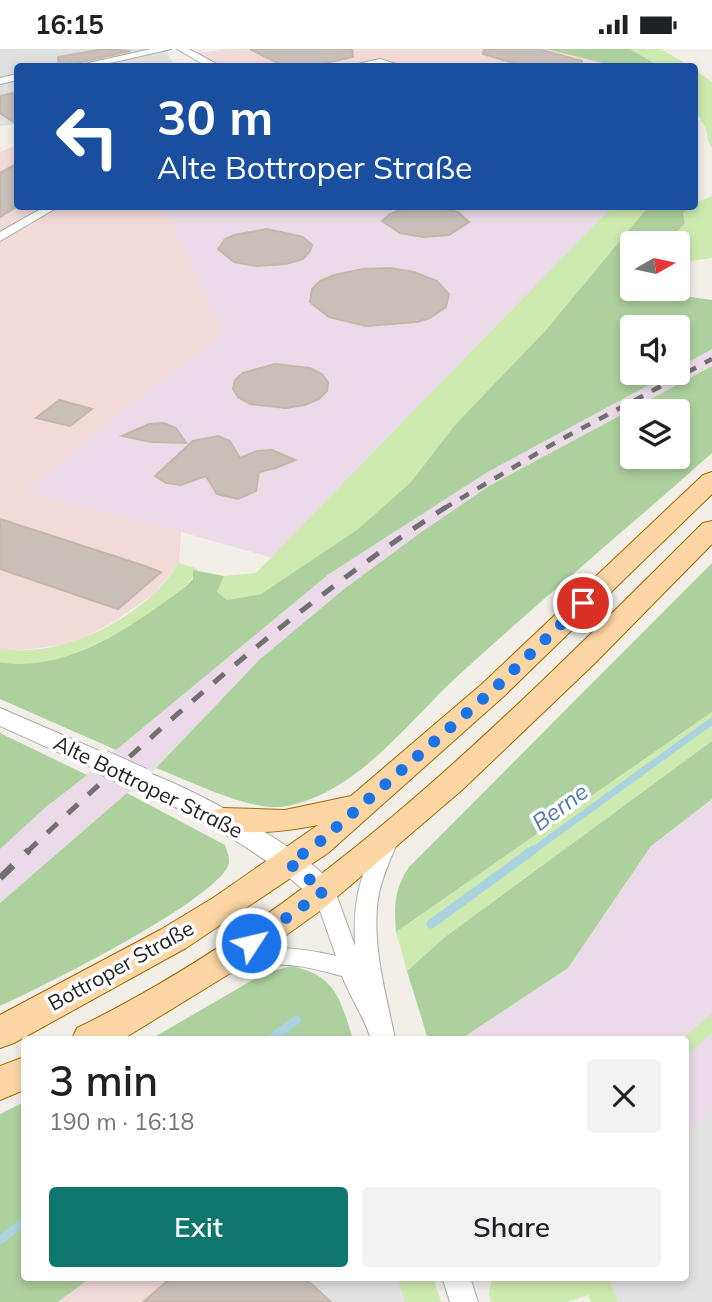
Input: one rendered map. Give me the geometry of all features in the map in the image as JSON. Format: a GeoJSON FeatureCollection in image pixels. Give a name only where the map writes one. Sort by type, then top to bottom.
{"type":"FeatureCollection","features":[{"type":"Feature","properties":{"kind":"main road","name":"Bottroper Straße"},"geometry":{"type":"LineString","coordinates":[[0,1033],[173,939],[316,845],[493,690],[712,480]]}},
{"type":"Feature","properties":{"kind":"main road"},"geometry":{"type":"LineString","coordinates":[[95,1036],[215,968],[324,891],[387,841],[505,734],[712,529]]}},
{"type":"Feature","properties":{"kind":"main road"},"geometry":{"type":"LineString","coordinates":[[223,819],[285,821],[361,805]]}},
{"type":"Feature","properties":{"kind":"main road"},"geometry":{"type":"LineString","coordinates":[[0,1084],[21,1074]]}},
{"type":"Feature","properties":{"kind":"street"},"geometry":{"type":"LineString","coordinates":[[96,63],[166,49]]}},
{"type":"Feature","properties":{"kind":"street"},"geometry":{"type":"LineString","coordinates":[[182,49],[209,63]]}},
{"type":"Feature","properties":{"kind":"street"},"geometry":{"type":"LineString","coordinates":[[0,236],[47,210]]}},
{"type":"Feature","properties":{"kind":"street","name":"Alte Bottroper Straße"},"geometry":{"type":"LineString","coordinates":[[0,716],[223,819],[289,863],[324,891]]}},
{"type":"Feature","properties":{"kind":"street"},"geometry":{"type":"LineString","coordinates":[[380,1030],[366,923],[366,901],[371,878],[387,841]]}},
{"type":"Feature","properties":{"kind":"street"},"geometry":{"type":"LineString","coordinates":[[324,891],[361,994],[380,1030]]}},
{"type":"Feature","properties":{"kind":"street"},"geometry":{"type":"LineString","coordinates":[[215,968],[269,956],[296,956],[352,969]]}},
{"type":"Feature","properties":{"kind":"street"},"geometry":{"type":"LineString","coordinates":[[457,1281],[464,1302]]}},
{"type":"Feature","properties":{"kind":"shaded area"},"geometry":{"type":"Polygon","coordinates":[[[0,49],[165,49],[173,63],[14,63],[14,124],[0,126],[0,49]]]}},
{"type":"Feature","properties":{"kind":"shaded area"},"geometry":{"type":"Polygon","coordinates":[[[229,49],[557,49],[608,63],[210,63],[193,54],[229,49]]]}},
{"type":"Feature","properties":{"kind":"shaded area"},"geometry":{"type":"Polygon","coordinates":[[[14,146],[14,210],[44,210],[0,235],[0,152],[14,146]]]}},
{"type":"Feature","properties":{"kind":"shaded area"},"geometry":{"type":"Polygon","coordinates":[[[51,210],[166,210],[223,334],[123,411],[26,493],[181,532],[179,563],[155,593],[115,621],[72,644],[13,651],[0,649],[0,238],[51,210]]]}},
{"type":"Feature","properties":{"kind":"shaded area"},"geometry":{"type":"Polygon","coordinates":[[[166,210],[609,210],[273,558],[25,493],[123,411],[223,334],[166,210]]]}},
{"type":"Feature","properties":{"kind":"shaded area"},"geometry":{"type":"Polygon","coordinates":[[[712,349],[712,366],[690,378],[690,362],[712,349]]]}},
{"type":"Feature","properties":{"kind":"shaded area"},"geometry":{"type":"Polygon","coordinates":[[[649,385],[677,385],[651,399],[623,399],[649,385]]]}},
{"type":"Feature","properties":{"kind":"shaded area"},"geometry":{"type":"Polygon","coordinates":[[[620,401],[620,416],[489,486],[344,589],[259,660],[156,768],[0,903],[0,849],[46,807],[329,574],[486,473],[620,401]]]}},
{"type":"Feature","properties":{"kind":"shaded area"},"geometry":{"type":"Polygon","coordinates":[[[712,799],[712,1302],[618,1302],[610,1281],[689,1281],[689,1036],[466,1036],[568,968],[651,846],[712,799]]]}},
{"type":"Feature","properties":{"kind":"shaded area"},"geometry":{"type":"Polygon","coordinates":[[[712,1111],[712,1302],[618,1302],[610,1281],[689,1281],[689,1132],[712,1111]]]}},
{"type":"Feature","properties":{"kind":"shaded area"},"geometry":{"type":"Polygon","coordinates":[[[85,1281],[434,1281],[441,1302],[59,1302],[85,1281]]]}},
{"type":"Feature","properties":{"kind":"shaded area"},"geometry":{"type":"Polygon","coordinates":[[[307,1281],[398,1281],[405,1302],[331,1302],[307,1281]]]}},
{"type":"Feature","properties":{"kind":"green space"},"geometry":{"type":"Polygon","coordinates":[[[546,49],[630,49],[654,63],[603,63],[546,49]]]}},
{"type":"Feature","properties":{"kind":"green space"},"geometry":{"type":"Polygon","coordinates":[[[630,49],[661,49],[685,63],[654,63],[630,49]]]}},
{"type":"Feature","properties":{"kind":"green space"},"geometry":{"type":"Polygon","coordinates":[[[698,72],[712,82],[712,148],[698,114],[698,72]]]}},
{"type":"Feature","properties":{"kind":"green space"},"geometry":{"type":"Polygon","coordinates":[[[712,196],[712,258],[690,262],[690,231],[678,231],[685,223],[683,213],[686,210],[698,210],[698,202],[712,196]]]}},
{"type":"Feature","properties":{"kind":"green space"},"geometry":{"type":"Polygon","coordinates":[[[646,210],[628,231],[620,231],[620,241],[545,331],[454,426],[411,482],[355,532],[261,594],[227,600],[217,592],[224,576],[256,573],[608,211],[646,210]]]}},
{"type":"Feature","properties":{"kind":"green space"},"geometry":{"type":"Polygon","coordinates":[[[646,210],[686,210],[683,213],[685,223],[678,231],[628,231],[646,210]]]}},
{"type":"Feature","properties":{"kind":"green space"},"geometry":{"type":"Polygon","coordinates":[[[620,241],[620,301],[690,301],[690,297],[712,300],[712,349],[690,362],[690,315],[620,315],[620,385],[649,385],[486,473],[329,574],[116,750],[0,699],[0,662],[24,664],[49,661],[98,643],[144,616],[185,587],[193,579],[193,570],[224,576],[217,592],[227,600],[261,594],[357,530],[411,482],[454,426],[545,331],[620,241]]]}},
{"type":"Feature","properties":{"kind":"green space"},"geometry":{"type":"Polygon","coordinates":[[[712,366],[712,453],[492,645],[360,770],[313,798],[287,806],[272,807],[256,805],[203,788],[156,768],[259,660],[344,589],[489,486],[620,416],[620,469],[690,469],[690,399],[651,399],[677,385],[690,385],[690,378],[712,366]]]}},
{"type":"Feature","properties":{"kind":"green space"},"geometry":{"type":"Polygon","coordinates":[[[179,563],[198,569],[174,596],[134,624],[89,647],[48,663],[27,665],[0,662],[0,649],[42,649],[63,645],[103,629],[155,593],[179,563]]]}},
{"type":"Feature","properties":{"kind":"green space"},"geometry":{"type":"Polygon","coordinates":[[[712,563],[712,712],[396,932],[396,898],[400,883],[409,867],[712,563]]]}},
{"type":"Feature","properties":{"kind":"green space"},"geometry":{"type":"Polygon","coordinates":[[[712,712],[712,741],[445,937],[407,971],[396,932],[712,712]]]}},
{"type":"Feature","properties":{"kind":"green space"},"geometry":{"type":"Polygon","coordinates":[[[0,733],[87,775],[46,807],[0,849],[0,733]]]}},
{"type":"Feature","properties":{"kind":"green space"},"geometry":{"type":"Polygon","coordinates":[[[712,741],[712,799],[651,846],[568,968],[466,1036],[427,1036],[407,971],[445,937],[712,741]]]}},
{"type":"Feature","properties":{"kind":"green space"},"geometry":{"type":"Polygon","coordinates":[[[127,793],[225,845],[229,858],[228,866],[215,882],[159,922],[86,963],[0,1006],[0,903],[127,793]]]}},
{"type":"Feature","properties":{"kind":"green space"},"geometry":{"type":"Polygon","coordinates":[[[291,966],[318,976],[327,983],[340,1001],[352,1036],[156,1036],[263,974],[291,966]]]}},
{"type":"Feature","properties":{"kind":"green space"},"geometry":{"type":"Polygon","coordinates":[[[712,1013],[712,1033],[689,1053],[689,1036],[685,1036],[712,1013]]]}},
{"type":"Feature","properties":{"kind":"green space"},"geometry":{"type":"Polygon","coordinates":[[[21,1104],[21,1281],[86,1281],[58,1302],[0,1302],[0,1114],[21,1104]]]}},
{"type":"Feature","properties":{"kind":"green space"},"geometry":{"type":"Polygon","coordinates":[[[398,1281],[434,1281],[441,1302],[405,1302],[398,1281]]]}},
{"type":"Feature","properties":{"kind":"green space"},"geometry":{"type":"Polygon","coordinates":[[[491,1281],[610,1281],[618,1302],[591,1302],[588,1295],[567,1302],[491,1302],[489,1294],[491,1281]]]}},
{"type":"Feature","properties":{"kind":"building"},"geometry":{"type":"Polygon","coordinates":[[[104,49],[130,51],[77,63],[59,63],[58,57],[104,49]]]}},
{"type":"Feature","properties":{"kind":"building"},"geometry":{"type":"Polygon","coordinates":[[[250,49],[352,49],[353,57],[325,63],[277,63],[250,49]]]}},
{"type":"Feature","properties":{"kind":"building"},"geometry":{"type":"Polygon","coordinates":[[[484,49],[538,49],[582,61],[513,63],[483,54],[484,49]]]}},
{"type":"Feature","properties":{"kind":"building"},"geometry":{"type":"Polygon","coordinates":[[[14,93],[14,122],[0,113],[0,96],[14,93]]]}},
{"type":"Feature","properties":{"kind":"building"},"geometry":{"type":"Polygon","coordinates":[[[14,165],[14,208],[0,217],[0,173],[14,165]]]}},
{"type":"Feature","properties":{"kind":"building"},"geometry":{"type":"Polygon","coordinates":[[[399,210],[449,210],[458,212],[469,222],[449,235],[423,237],[400,233],[382,221],[399,210]]]}},
{"type":"Feature","properties":{"kind":"building"},"geometry":{"type":"Polygon","coordinates":[[[267,229],[303,237],[312,245],[310,251],[303,259],[286,264],[256,266],[234,262],[218,249],[225,239],[234,235],[267,229]]]}},
{"type":"Feature","properties":{"kind":"building"},"geometry":{"type":"Polygon","coordinates":[[[390,268],[414,272],[437,281],[449,294],[446,307],[430,318],[417,322],[366,326],[329,317],[310,302],[312,289],[320,281],[334,275],[363,269],[390,268]]]}},
{"type":"Feature","properties":{"kind":"building"},"geometry":{"type":"Polygon","coordinates":[[[275,364],[310,368],[322,374],[328,382],[327,391],[319,399],[305,405],[286,408],[250,404],[238,397],[233,389],[235,380],[243,373],[275,364]]]}},
{"type":"Feature","properties":{"kind":"building"},"geometry":{"type":"Polygon","coordinates":[[[59,400],[92,409],[70,426],[36,418],[59,400]]]}},
{"type":"Feature","properties":{"kind":"building"},"geometry":{"type":"Polygon","coordinates":[[[164,423],[176,428],[186,443],[151,442],[122,436],[149,424],[164,423]]]}},
{"type":"Feature","properties":{"kind":"building"},"geometry":{"type":"Polygon","coordinates":[[[218,436],[230,441],[240,458],[257,451],[272,450],[295,460],[259,472],[256,491],[238,499],[217,494],[206,476],[181,485],[166,483],[155,476],[193,441],[218,436]]]}},
{"type":"Feature","properties":{"kind":"building"},"geometry":{"type":"Polygon","coordinates":[[[0,519],[161,572],[118,609],[0,569],[0,519]]]}},
{"type":"Feature","properties":{"kind":"building"},"geometry":{"type":"Polygon","coordinates":[[[167,1281],[308,1281],[331,1302],[143,1302],[167,1281]]]}},
{"type":"Feature","properties":{"kind":"waterway","name":"Berne"},"geometry":{"type":"LineString","coordinates":[[531,852],[712,721]]}},
{"type":"Feature","properties":{"kind":"waterway","name":"Berne"},"geometry":{"type":"LineString","coordinates":[[431,924],[533,850]]}},
{"type":"Feature","properties":{"kind":"waterway","name":"Berne"},"geometry":{"type":"LineString","coordinates":[[275,1036],[296,1020]]}},
{"type":"Feature","properties":{"kind":"waterway","name":"Berne"},"geometry":{"type":"LineString","coordinates":[[0,1240],[21,1224]]}},
{"type":"Feature","properties":{"kind":"railway"},"geometry":{"type":"LineString","coordinates":[[443,509],[558,441],[712,359]]}},
{"type":"Feature","properties":{"kind":"railway"},"geometry":{"type":"LineString","coordinates":[[27,852],[177,714],[281,627],[335,585],[443,509]]}},
{"type":"Feature","properties":{"kind":"railway"},"geometry":{"type":"LineString","coordinates":[[0,878],[29,850]]}},
{"type":"Feature","properties":{"kind":"route"},"geometry":{"type":"LineString","coordinates":[[251,943],[324,891],[289,863],[316,845],[493,690],[583,603]]}}]}
